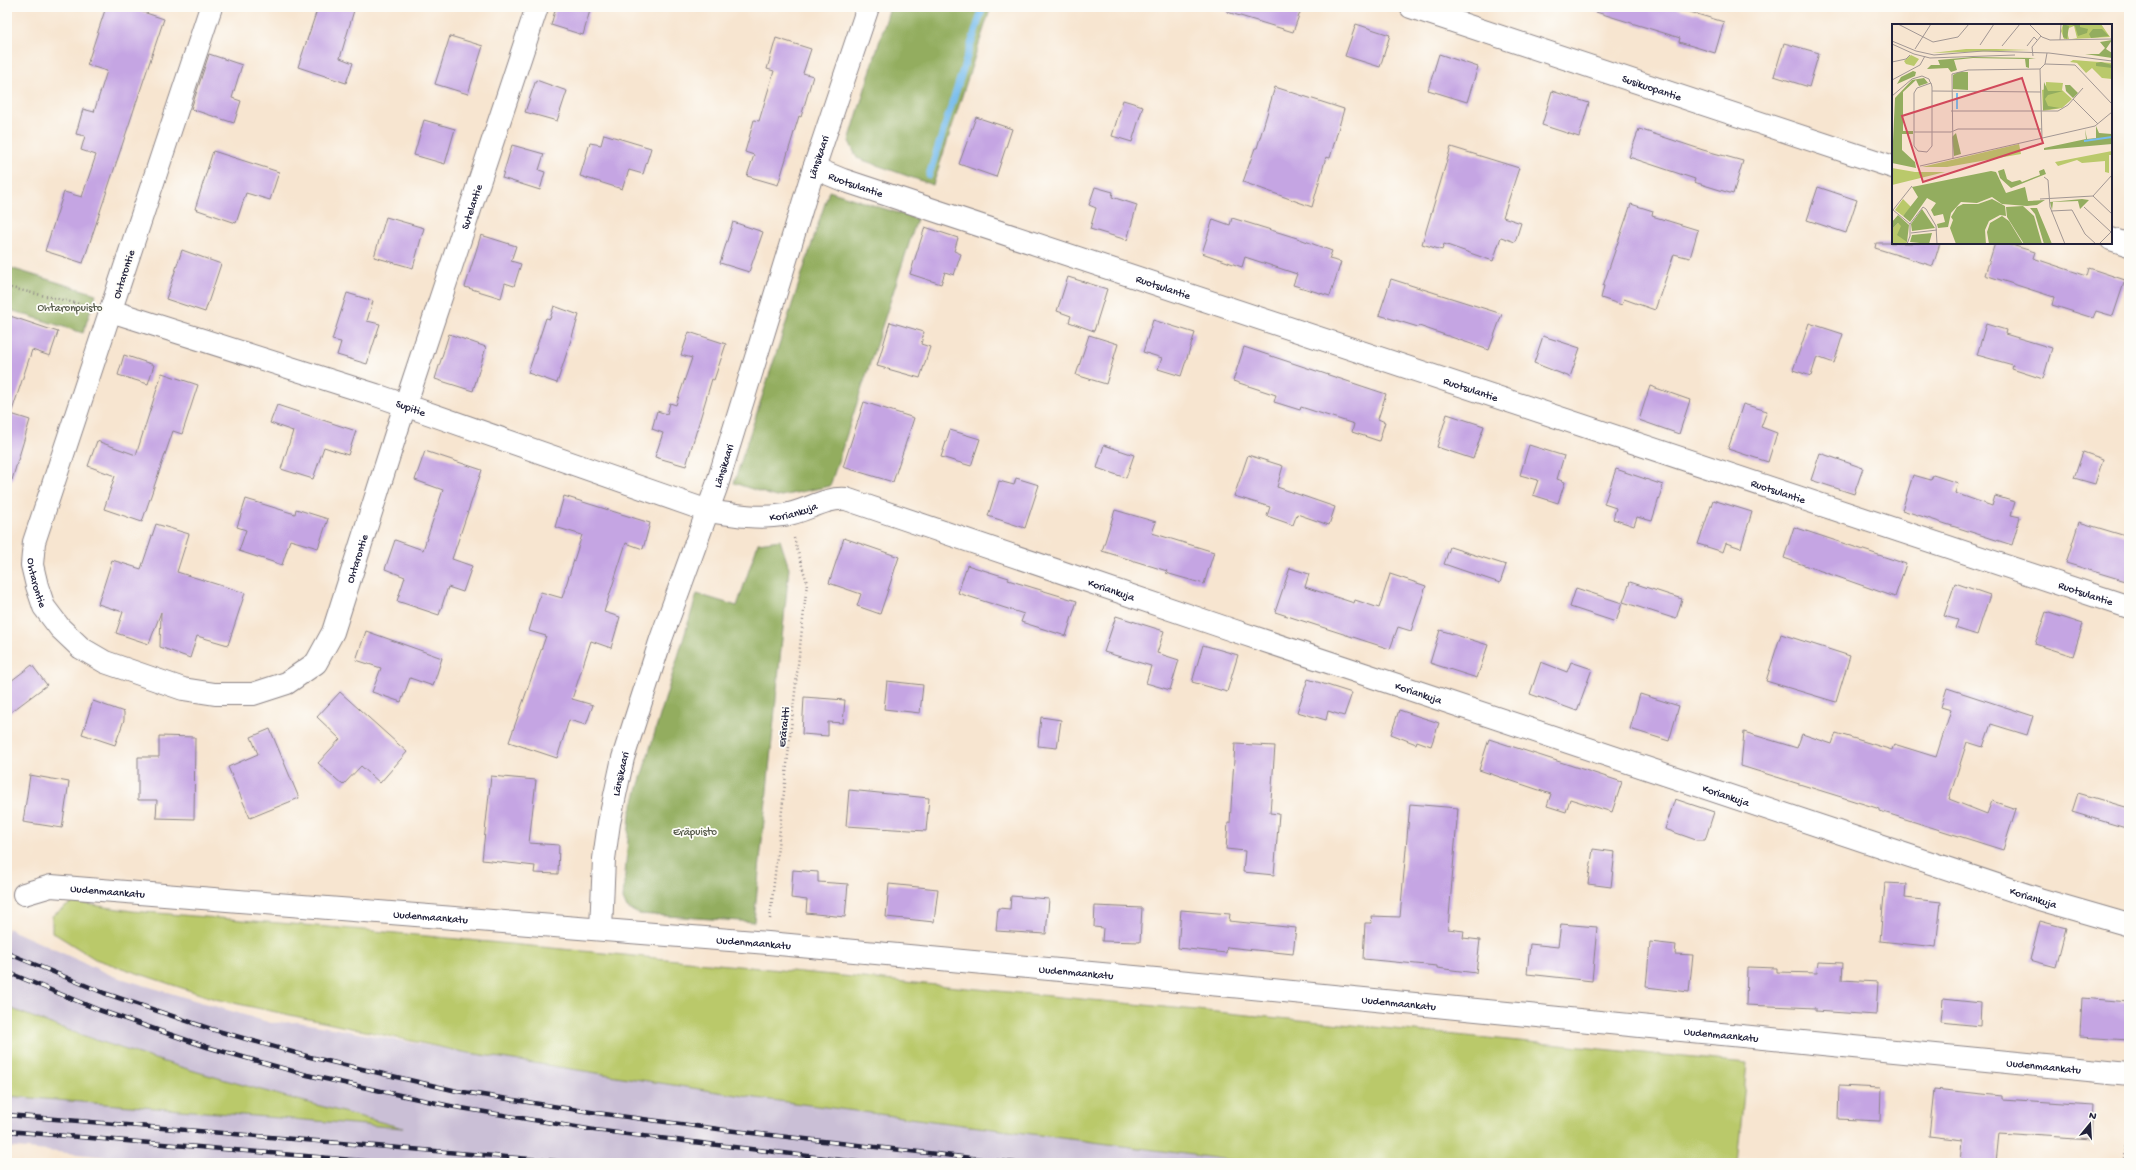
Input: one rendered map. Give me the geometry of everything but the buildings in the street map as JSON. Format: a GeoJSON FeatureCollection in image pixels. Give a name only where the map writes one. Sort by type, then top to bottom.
{"type":"FeatureCollection","features":[{"type":"Feature","properties":{"kind":"street","name":"Ohtarontie"},"geometry":{"type":"LineString","coordinates":[[211,7],[34,542],[32,565],[44,607],[60,628],[81,648],[105,662],[183,689],[215,694],[253,694],[287,683],[316,662],[333,632],[406,405]]}},
{"type":"Feature","properties":{"kind":"street","name":"Sutelantie"},"geometry":{"type":"LineString","coordinates":[[406,405],[537,7]]}},
{"type":"Feature","properties":{"kind":"street","name":"Länsikaari"},"geometry":{"type":"LineString","coordinates":[[601,929],[604,859],[609,823],[623,758],[661,639],[708,511],[814,168],[868,7]]}},
{"type":"Feature","properties":{"kind":"street","name":"Susikuopantie"},"geometry":{"type":"LineString","coordinates":[[1411,7],[1892,167]]}},
{"type":"Feature","properties":{"kind":"street","name":"Ruotsulantie"},"geometry":{"type":"LineString","coordinates":[[814,168],[843,180],[1309,336],[2129,607]]}},
{"type":"Feature","properties":{"kind":"street"},"geometry":{"type":"LineString","coordinates":[[2112,239],[2129,245]]}},
{"type":"Feature","properties":{"kind":"street","name":"Supitie"},"geometry":{"type":"LineString","coordinates":[[111,311],[406,405],[708,511]]}},
{"type":"Feature","properties":{"kind":"street","name":"Koriankuja"},"geometry":{"type":"LineString","coordinates":[[708,511],[754,518],[785,515],[834,498],[846,499],[1232,630],[2039,899],[2129,925]]}},
{"type":"Feature","properties":{"kind":"street","name":"Uudenmaankatu"},"geometry":{"type":"LineString","coordinates":[[24,894],[51,886],[768,943],[1242,987],[2129,1074]]}},
{"type":"Feature","properties":{"kind":"path"},"geometry":{"type":"LineString","coordinates":[[7,287],[111,311]]}},
{"type":"Feature","properties":{"kind":"path","name":"Eräraitti"},"geometry":{"type":"LineString","coordinates":[[768,943],[807,583],[785,515]]}},
{"type":"Feature","properties":{"kind":"path"},"geometry":{"type":"LineString","coordinates":[[2122,1163],[2129,1138]]}},
{"type":"Feature","properties":{"kind":"shaded area"},"geometry":{"type":"Polygon","coordinates":[[[7,928],[113,976],[271,1023],[298,1022],[463,1052],[756,1098],[1254,1163],[169,1163],[7,1147],[7,1096],[399,1127],[180,1068],[71,1033],[7,1007],[7,928]]]}},
{"type":"Feature","properties":{"kind":"green space"},"geometry":{"type":"Polygon","coordinates":[[[890,7],[991,7],[933,185],[857,158],[849,141],[890,7]]]}},
{"type":"Feature","properties":{"kind":"green space"},"geometry":{"type":"Polygon","coordinates":[[[829,191],[917,219],[830,486],[776,497],[734,483],[829,191]]]}},
{"type":"Feature","properties":{"kind":"green space","name":"Ohtaronpuisto"},"geometry":{"type":"Polygon","coordinates":[[[7,267],[96,294],[83,333],[7,309],[7,267]]]}},
{"type":"Feature","properties":{"kind":"green space","name":"Eräpuisto"},"geometry":{"type":"Polygon","coordinates":[[[780,540],[789,568],[754,922],[639,914],[627,908],[623,899],[630,814],[697,594],[737,606],[758,543],[780,540]]]}},
{"type":"Feature","properties":{"kind":"green space"},"geometry":{"type":"Polygon","coordinates":[[[73,902],[132,911],[364,930],[1747,1063],[1737,1163],[1254,1163],[756,1098],[463,1052],[215,999],[95,959],[52,932],[52,916],[73,902]]]}},
{"type":"Feature","properties":{"kind":"green space"},"geometry":{"type":"Polygon","coordinates":[[[7,1007],[56,1026],[153,1059],[252,1088],[403,1128],[7,1096],[7,1007]]]}},
{"type":"Feature","properties":{"kind":"waterway"},"geometry":{"type":"LineString","coordinates":[[929,175],[983,7]]}},
{"type":"Feature","properties":{"kind":"railway"},"geometry":{"type":"LineString","coordinates":[[7,953],[104,993],[211,1029],[310,1057],[457,1091],[597,1113],[726,1130],[1015,1163]]}},
{"type":"Feature","properties":{"kind":"railway"},"geometry":{"type":"LineString","coordinates":[[7,972],[99,1010],[207,1047],[307,1075],[455,1107],[594,1130],[865,1163]]}},
{"type":"Feature","properties":{"kind":"railway"},"geometry":{"type":"LineString","coordinates":[[7,1115],[578,1163]]}},
{"type":"Feature","properties":{"kind":"railway"},"geometry":{"type":"LineString","coordinates":[[7,1131],[389,1163]]}}]}
